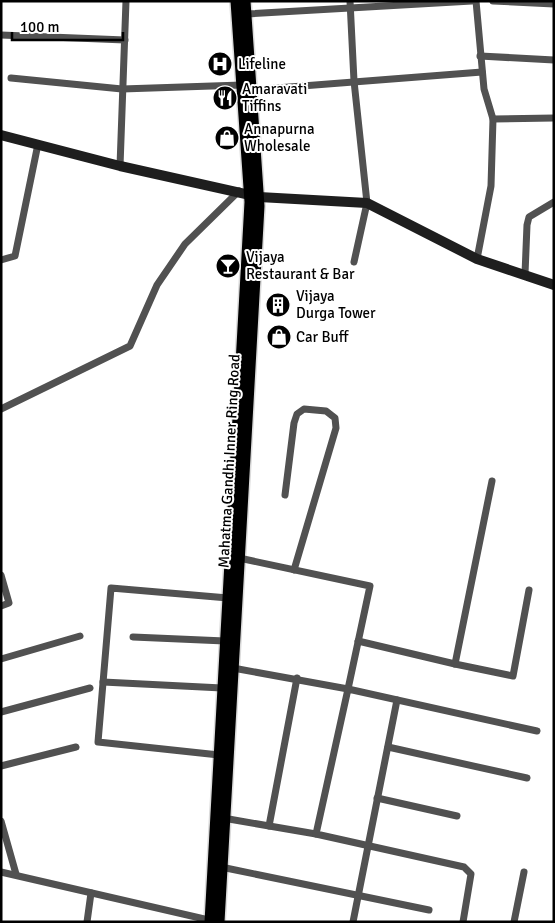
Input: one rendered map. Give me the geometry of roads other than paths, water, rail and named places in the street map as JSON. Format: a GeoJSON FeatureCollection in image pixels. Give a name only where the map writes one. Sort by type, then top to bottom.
{"type":"FeatureCollection","features":[{"type":"Feature","properties":{"kind":"main road","name":"Mahatma Gandhi Inner Ring Road"},"geometry":{"type":"LineString","coordinates":[[236,1],[247,87]]}},
{"type":"Feature","properties":{"kind":"main road","name":"Mahatma Gandhi Inner Ring Road"},"geometry":{"type":"LineString","coordinates":[[214,921],[221,867],[239,558],[249,194],[245,1]]}},
{"type":"Feature","properties":{"kind":"main road"},"geometry":{"type":"LineString","coordinates":[[1,135],[120,166],[249,194],[367,203],[477,259],[554,285]]}},
{"type":"Feature","properties":{"kind":"main road","name":"Mahatma Gandhi Inner Ring Road"},"geometry":{"type":"LineString","coordinates":[[214,921],[222,688],[249,194]]}},
{"type":"Feature","properties":{"kind":"street"},"geometry":{"type":"LineString","coordinates":[[120,166],[126,1]]}},
{"type":"Feature","properties":{"kind":"street"},"geometry":{"type":"LineString","coordinates":[[246,14],[350,4],[474,1],[484,89],[493,119],[491,186],[477,259]]}},
{"type":"Feature","properties":{"kind":"street"},"geometry":{"type":"LineString","coordinates":[[494,1],[554,4]]}},
{"type":"Feature","properties":{"kind":"street"},"geometry":{"type":"LineString","coordinates":[[350,4],[354,81],[367,203],[354,262]]}},
{"type":"Feature","properties":{"kind":"street"},"geometry":{"type":"LineString","coordinates":[[1,35],[125,40]]}},
{"type":"Feature","properties":{"kind":"street"},"geometry":{"type":"LineString","coordinates":[[480,56],[554,60]]}},
{"type":"Feature","properties":{"kind":"street"},"geometry":{"type":"LineString","coordinates":[[12,78],[122,89],[247,87],[482,72]]}},
{"type":"Feature","properties":{"kind":"street"},"geometry":{"type":"LineString","coordinates":[[493,119],[554,118]]}},
{"type":"Feature","properties":{"kind":"street"},"geometry":{"type":"LineString","coordinates":[[1,260],[15,256],[38,144]]}},
{"type":"Feature","properties":{"kind":"street"},"geometry":{"type":"LineString","coordinates":[[1,409],[130,346],[157,285],[185,244],[249,194]]}},
{"type":"Feature","properties":{"kind":"street"},"geometry":{"type":"LineString","coordinates":[[525,274],[529,217],[554,202]]}},
{"type":"Feature","properties":{"kind":"street"},"geometry":{"type":"LineString","coordinates":[[285,495],[297,414],[304,409],[326,412],[335,418],[336,428],[294,570]]}},
{"type":"Feature","properties":{"kind":"street"},"geometry":{"type":"LineString","coordinates":[[455,664],[492,481]]}},
{"type":"Feature","properties":{"kind":"street"},"geometry":{"type":"LineString","coordinates":[[239,558],[370,586],[316,834]]}},
{"type":"Feature","properties":{"kind":"street"},"geometry":{"type":"LineString","coordinates":[[1,575],[9,603],[1,606]]}},
{"type":"Feature","properties":{"kind":"street"},"geometry":{"type":"LineString","coordinates":[[219,755],[98,742],[112,588],[228,598]]}},
{"type":"Feature","properties":{"kind":"street"},"geometry":{"type":"LineString","coordinates":[[358,642],[514,676],[529,590]]}},
{"type":"Feature","properties":{"kind":"street"},"geometry":{"type":"LineString","coordinates":[[1,659],[80,636]]}},
{"type":"Feature","properties":{"kind":"street"},"geometry":{"type":"LineString","coordinates":[[133,637],[225,641]]}},
{"type":"Feature","properties":{"kind":"street"},"geometry":{"type":"LineString","coordinates":[[233,668],[297,678],[537,731]]}},
{"type":"Feature","properties":{"kind":"street"},"geometry":{"type":"LineString","coordinates":[[269,826],[297,678]]}},
{"type":"Feature","properties":{"kind":"street"},"geometry":{"type":"LineString","coordinates":[[103,682],[222,688]]}},
{"type":"Feature","properties":{"kind":"street"},"geometry":{"type":"LineString","coordinates":[[1,712],[90,688]]}},
{"type":"Feature","properties":{"kind":"street"},"geometry":{"type":"LineString","coordinates":[[353,922],[397,700]]}},
{"type":"Feature","properties":{"kind":"street"},"geometry":{"type":"LineString","coordinates":[[1,766],[76,746]]}},
{"type":"Feature","properties":{"kind":"street"},"geometry":{"type":"LineString","coordinates":[[388,747],[527,778]]}},
{"type":"Feature","properties":{"kind":"street"},"geometry":{"type":"LineString","coordinates":[[377,798],[457,816]]}},
{"type":"Feature","properties":{"kind":"street"},"geometry":{"type":"LineString","coordinates":[[224,818],[316,834],[448,863],[468,870],[470,880],[462,922]]}},
{"type":"Feature","properties":{"kind":"street"},"geometry":{"type":"LineString","coordinates":[[1,821],[16,874]]}},
{"type":"Feature","properties":{"kind":"street"},"geometry":{"type":"LineString","coordinates":[[221,867],[429,910]]}},
{"type":"Feature","properties":{"kind":"street"},"geometry":{"type":"LineString","coordinates":[[1,872],[214,921]]}},
{"type":"Feature","properties":{"kind":"street"},"geometry":{"type":"LineString","coordinates":[[514,922],[524,872]]}},
{"type":"Feature","properties":{"kind":"street"},"geometry":{"type":"LineString","coordinates":[[87,922],[91,893]]}},
{"type":"Feature","properties":{"kind":"place","name":"Lifeline"},"geometry":{"type":"Point","coordinates":[220,64]}},
{"type":"Feature","properties":{"kind":"place","name":"Amaravati Tiffins"},"geometry":{"type":"Point","coordinates":[225,98]}},
{"type":"Feature","properties":{"kind":"place","name":"Annapurna Wholesale"},"geometry":{"type":"Point","coordinates":[227,138]}},
{"type":"Feature","properties":{"kind":"place","name":"Vijaya Restaurant & Bar"},"geometry":{"type":"Point","coordinates":[228,266]}},
{"type":"Feature","properties":{"kind":"place","name":"Vijaya Durga Tower"},"geometry":{"type":"Point","coordinates":[278,305]}},
{"type":"Feature","properties":{"kind":"place","name":"Car Buff"},"geometry":{"type":"Point","coordinates":[279,337]}}]}
